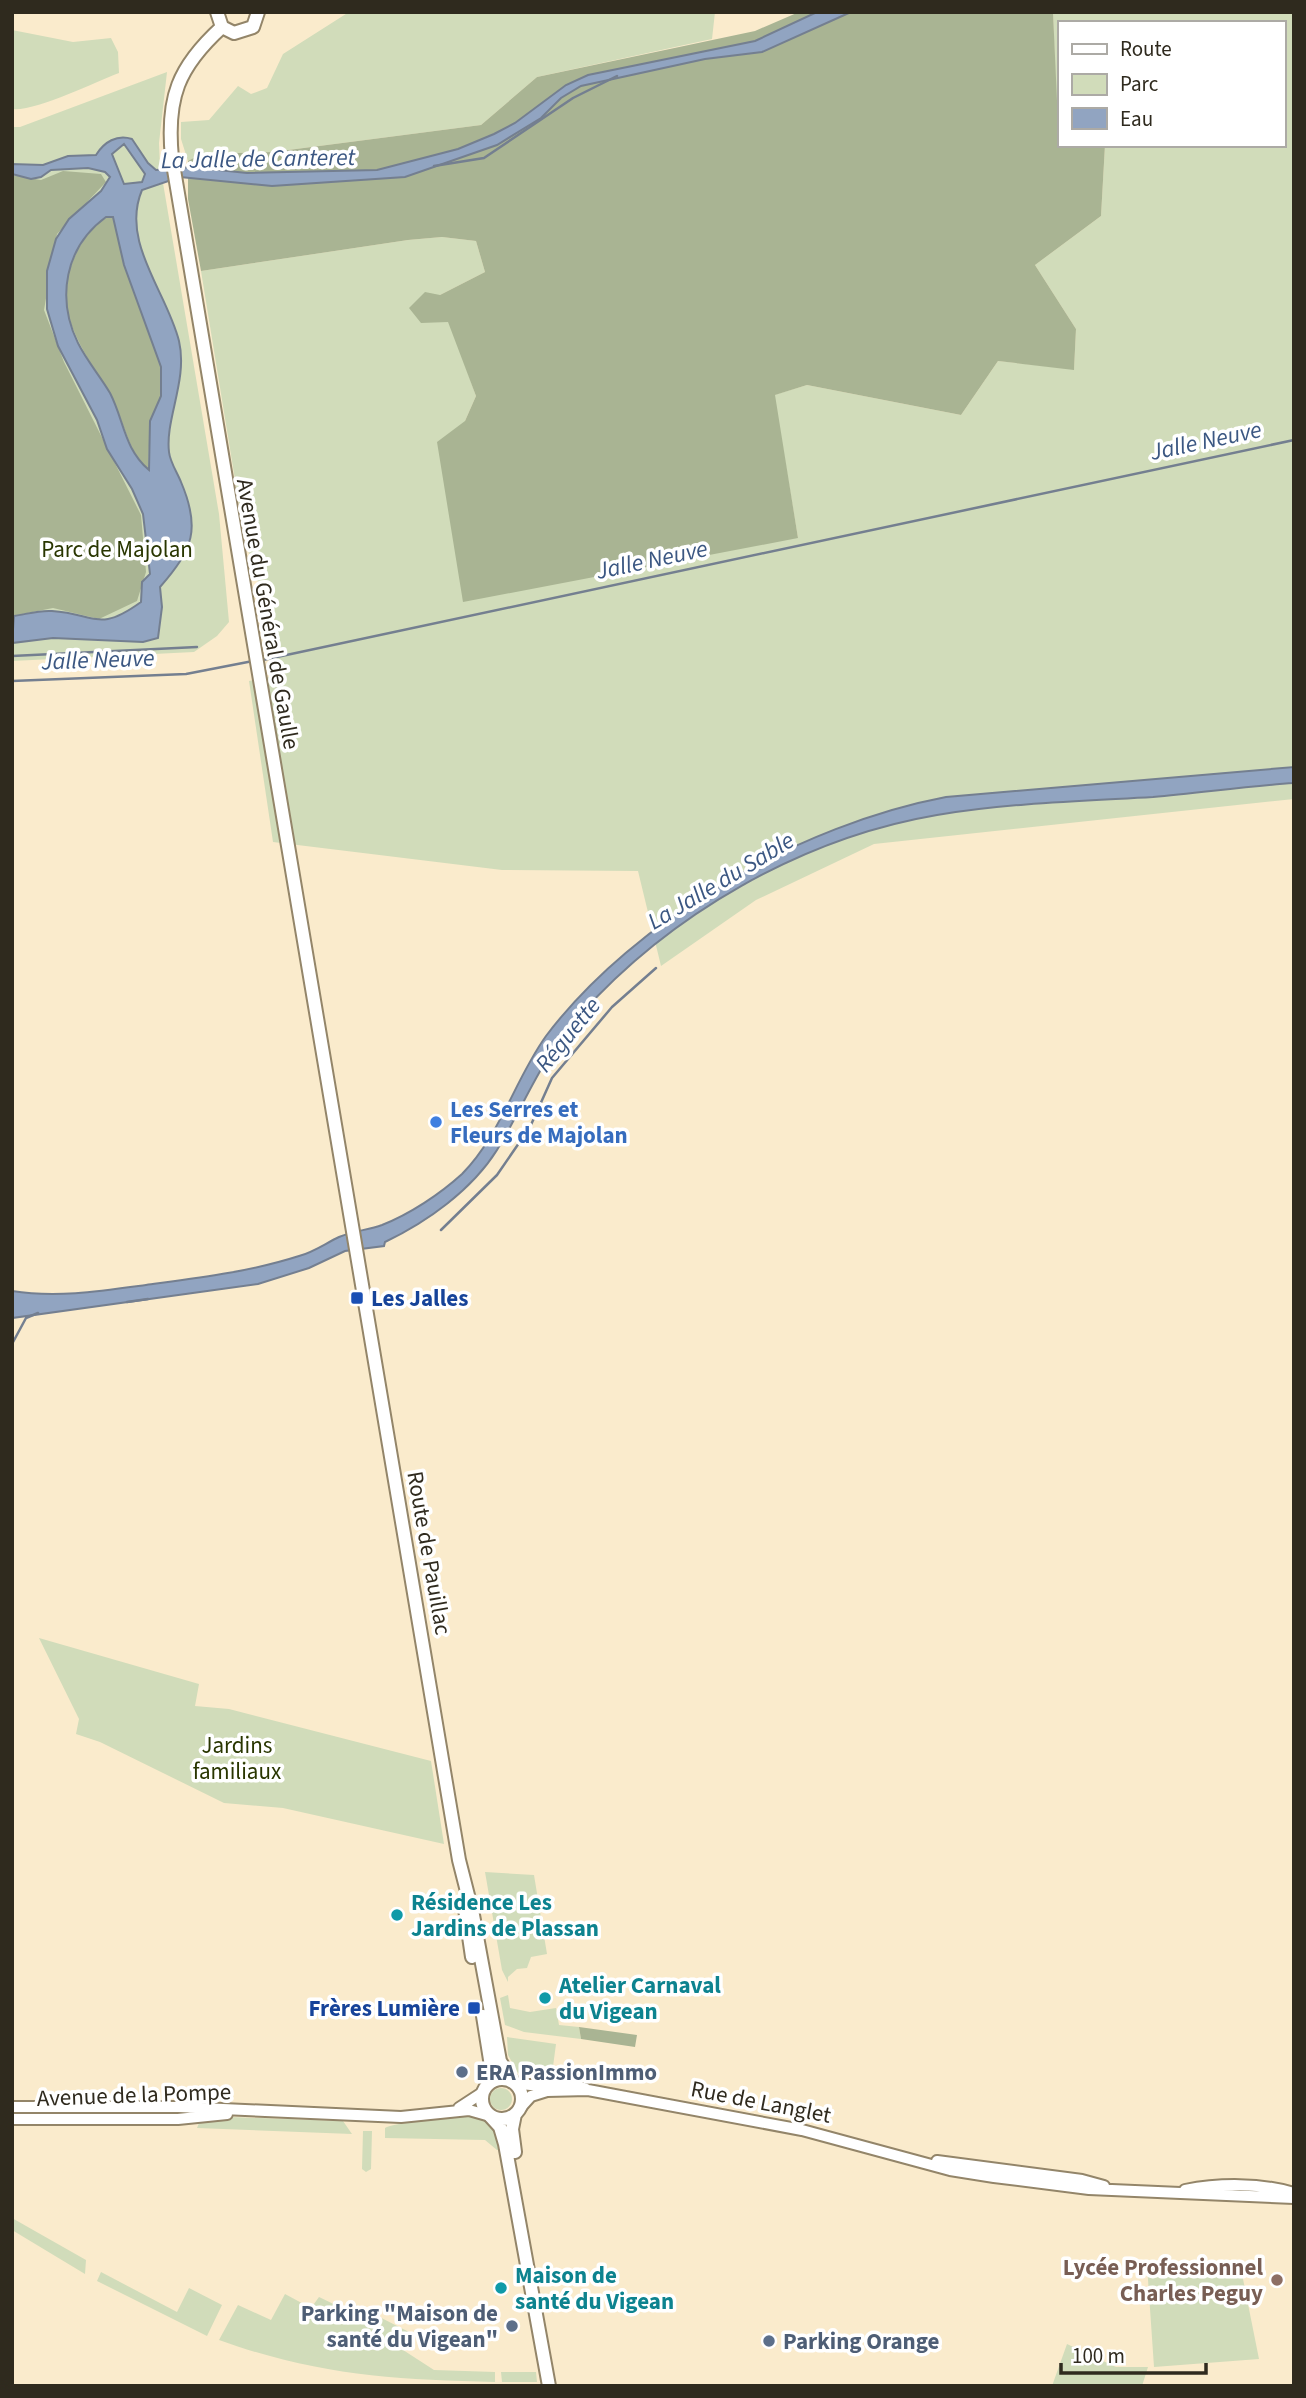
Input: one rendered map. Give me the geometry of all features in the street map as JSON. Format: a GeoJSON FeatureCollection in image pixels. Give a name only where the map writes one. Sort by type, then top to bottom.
{"type":"FeatureCollection","features":[{"type":"Feature","properties":{"kind":"main road"},"geometry":{"type":"LineString","coordinates":[[217,12],[222,27],[234,33],[247,31],[256,21],[258,12]]}},
{"type":"Feature","properties":{"kind":"main road","name":"Avenue du Général de Gaulle"},"geometry":{"type":"LineString","coordinates":[[222,27],[189,60],[179,80],[170,126],[172,158],[351,1223]]}},
{"type":"Feature","properties":{"kind":"main road","name":"Route de Pauillac"},"geometry":{"type":"LineString","coordinates":[[351,1223],[464,1891],[464,1916],[491,2066],[485,2089]]}},
{"type":"Feature","properties":{"kind":"main road","name":"Route de Pauillac"},"geometry":{"type":"LineString","coordinates":[[464,1891],[473,1915],[501,2065],[513,2082]]}},
{"type":"Feature","properties":{"kind":"main road"},"geometry":{"type":"LineString","coordinates":[[549,2386],[505,2144],[500,2127],[483,2106],[485,2089],[500,2079],[513,2082],[521,2093],[513,2142],[556,2386]]}},
{"type":"Feature","properties":{"kind":"main road"},"geometry":{"type":"LineString","coordinates":[[490,2116],[503,2119],[518,2111]]}},
{"type":"Feature","properties":{"kind":"street","name":"Rue de Langlet"},"geometry":{"type":"LineString","coordinates":[[513,2082],[530,2087],[559,2081],[588,2090],[803,2130],[950,2170],[983,2175],[1089,2189],[1176,2192],[1206,2186],[1227,2186],[1275,2188],[1294,2196]]}},
{"type":"Feature","properties":{"kind":"street","name":"Avenue de la Pompe"},"geometry":{"type":"LineString","coordinates":[[453,2111],[485,2089]]}},
{"type":"Feature","properties":{"kind":"street","name":"Rue de Langlet"},"geometry":{"type":"LineString","coordinates":[[518,2111],[531,2096],[540,2093],[588,2090]]}},
{"type":"Feature","properties":{"kind":"street","name":"Avenue de la Pompe"},"geometry":{"type":"LineString","coordinates":[[12,2107],[179,2107],[401,2117],[474,2110],[490,2116]]}},
{"type":"Feature","properties":{"kind":"street","name":"Avenue de la Pompe"},"geometry":{"type":"LineString","coordinates":[[12,2119],[178,2119],[257,2112]]}},
{"type":"Feature","properties":{"kind":"green space"},"geometry":{"type":"Polygon","coordinates":[[[349,12],[715,12],[712,39],[537,77],[481,125],[273,152],[201,154],[188,161],[181,139],[181,122],[209,120],[238,86],[251,94],[267,88],[283,54],[349,12]]]}},
{"type":"Feature","properties":{"kind":"green space"},"geometry":{"type":"Polygon","coordinates":[[[799,12],[1053,12],[1058,147],[1105,147],[1101,216],[1035,265],[1076,329],[1074,370],[998,361],[961,415],[807,385],[775,395],[798,538],[463,602],[437,442],[465,421],[476,396],[448,322],[421,323],[409,308],[425,292],[440,295],[485,272],[476,241],[442,237],[408,240],[201,271],[188,199],[188,161],[201,154],[273,152],[481,125],[537,77],[755,31],[799,12]]]}},
{"type":"Feature","properties":{"kind":"green space"},"geometry":{"type":"Polygon","coordinates":[[[1053,12],[1294,12],[1294,799],[874,844],[756,900],[661,966],[638,871],[502,870],[273,842],[249,681],[274,676],[257,577],[245,541],[201,271],[408,240],[442,237],[476,241],[485,272],[440,295],[476,396],[465,421],[798,538],[774,395],[807,385],[961,415],[998,361],[1074,369],[1076,329],[1035,265],[1101,216],[1105,147],[1285,147],[1285,21],[1058,21],[1058,100],[1053,12]]]}},
{"type":"Feature","properties":{"kind":"green space"},"geometry":{"type":"Polygon","coordinates":[[[12,30],[73,42],[111,38],[118,52],[119,73],[50,101],[12,109],[12,30]]]}},
{"type":"Feature","properties":{"kind":"green space","name":"Parc de Majolan"},"geometry":{"type":"Polygon","coordinates":[[[167,72],[159,143],[160,166],[166,182],[163,183],[219,514],[229,622],[217,636],[194,652],[12,661],[12,127],[20,127],[167,72]]]}},
{"type":"Feature","properties":{"kind":"green space"},"geometry":{"type":"Polygon","coordinates":[[[63,171],[101,174],[106,182],[57,234],[44,310],[64,362],[141,515],[146,572],[137,601],[99,619],[53,608],[12,616],[12,175],[41,180],[63,171]]]}},
{"type":"Feature","properties":{"kind":"green space"},"geometry":{"type":"Polygon","coordinates":[[[107,217],[113,217],[124,265],[161,367],[161,396],[150,421],[148,470],[136,454],[114,403],[86,356],[71,323],[67,306],[66,288],[76,254],[88,234],[107,217]]]}},
{"type":"Feature","properties":{"kind":"green space","name":"Jardins familiaux"},"geometry":{"type":"Polygon","coordinates":[[[39,1638],[199,1684],[195,1706],[229,1709],[431,1761],[444,1844],[283,1808],[224,1803],[100,1742],[76,1734],[79,1719],[39,1638]]]}},
{"type":"Feature","properties":{"kind":"green space"},"geometry":{"type":"Polygon","coordinates":[[[485,1872],[534,1875],[547,1954],[531,1957],[527,1968],[517,1969],[508,1977],[508,1982],[502,1970],[485,1872]]]}},
{"type":"Feature","properties":{"kind":"green space"},"geometry":{"type":"Polygon","coordinates":[[[508,1995],[510,2008],[530,2012],[556,2008],[559,2025],[579,2027],[581,2039],[524,2032],[505,2025],[500,1998],[508,1995]]]}},
{"type":"Feature","properties":{"kind":"green space"},"geometry":{"type":"Polygon","coordinates":[[[579,2027],[637,2035],[635,2047],[581,2039],[579,2027]]]}},
{"type":"Feature","properties":{"kind":"green space"},"geometry":{"type":"Polygon","coordinates":[[[507,2037],[556,2044],[552,2074],[527,2077],[518,2073],[508,2055],[507,2037]]]}},
{"type":"Feature","properties":{"kind":"green space"},"geometry":{"type":"Polygon","coordinates":[[[501,2088],[509,2091],[512,2099],[509,2107],[501,2110],[493,2107],[490,2099],[493,2091],[501,2088]]]}},
{"type":"Feature","properties":{"kind":"green space"},"geometry":{"type":"Polygon","coordinates":[[[470,2114],[492,2127],[504,2149],[497,2150],[485,2140],[385,2138],[385,2128],[390,2126],[470,2114]]]}},
{"type":"Feature","properties":{"kind":"green space"},"geometry":{"type":"Polygon","coordinates":[[[231,2117],[343,2121],[352,2134],[197,2128],[199,2123],[231,2117]]]}},
{"type":"Feature","properties":{"kind":"green space"},"geometry":{"type":"Polygon","coordinates":[[[363,2131],[372,2131],[371,2169],[366,2172],[362,2169],[363,2131]]]}},
{"type":"Feature","properties":{"kind":"green space"},"geometry":{"type":"Polygon","coordinates":[[[12,2218],[86,2260],[85,2274],[12,2230],[12,2218]]]}},
{"type":"Feature","properties":{"kind":"green space"},"geometry":{"type":"Polygon","coordinates":[[[1168,2263],[1242,2274],[1259,2359],[1154,2367],[1147,2265],[1168,2267],[1168,2263]]]}},
{"type":"Feature","properties":{"kind":"green space"},"geometry":{"type":"Polygon","coordinates":[[[101,2272],[177,2312],[189,2288],[222,2305],[207,2336],[97,2281],[101,2272]]]}},
{"type":"Feature","properties":{"kind":"green space"},"geometry":{"type":"Polygon","coordinates":[[[285,2294],[311,2308],[319,2297],[344,2309],[348,2301],[409,2332],[400,2348],[434,2370],[495,2372],[495,2382],[422,2380],[322,2368],[255,2352],[219,2340],[238,2305],[271,2320],[285,2294]]]}},
{"type":"Feature","properties":{"kind":"green space"},"geometry":{"type":"Polygon","coordinates":[[[1067,2344],[1116,2367],[1148,2367],[1142,2386],[1052,2386],[1067,2344]]]}},
{"type":"Feature","properties":{"kind":"green space"},"geometry":{"type":"Polygon","coordinates":[[[501,2372],[536,2372],[537,2382],[502,2382],[501,2372]]]}},
{"type":"Feature","properties":{"kind":"water"},"geometry":{"type":"Polygon","coordinates":[[[817,12],[851,12],[762,52],[705,59],[581,86],[561,98],[541,118],[497,145],[405,177],[272,186],[180,177],[142,190],[137,209],[141,248],[179,341],[181,370],[170,426],[169,452],[191,513],[190,538],[180,561],[160,587],[162,607],[158,638],[143,642],[53,638],[12,643],[14,616],[47,611],[97,619],[115,617],[141,602],[142,582],[150,574],[143,514],[132,489],[107,449],[97,420],[58,346],[47,309],[47,271],[56,239],[69,219],[101,191],[110,177],[105,172],[88,168],[51,170],[41,177],[31,179],[12,174],[12,164],[43,165],[68,156],[96,155],[107,143],[116,138],[126,138],[132,139],[156,170],[190,167],[247,173],[377,170],[458,149],[494,134],[515,123],[566,85],[588,75],[755,41],[817,12]],[[124,144],[112,154],[124,184],[142,182],[145,174],[124,144]],[[106,217],[92,229],[73,258],[66,291],[67,309],[78,343],[110,393],[134,453],[149,470],[150,421],[161,396],[161,367],[124,265],[113,217],[106,217]]]}},
{"type":"Feature","properties":{"kind":"water"},"geometry":{"type":"Polygon","coordinates":[[[1294,767],[1294,783],[1153,797],[1018,805],[937,815],[887,826],[788,862],[741,886],[697,914],[654,945],[615,979],[565,1032],[487,1165],[447,1204],[417,1225],[385,1242],[384,1246],[345,1251],[309,1268],[258,1284],[12,1318],[12,1291],[63,1294],[96,1291],[242,1270],[304,1254],[339,1237],[382,1225],[414,1209],[462,1174],[475,1159],[546,1036],[583,993],[626,953],[674,916],[726,882],[780,853],[836,829],[891,810],[946,797],[1294,767]]]}},
{"type":"Feature","properties":{"kind":"waterway","name":"La Jalle de Canteret"},"geometry":{"type":"LineString","coordinates":[[434,166],[484,158],[573,98],[617,76]]}},
{"type":"Feature","properties":{"kind":"waterway","name":"Jalle Neuve"},"geometry":{"type":"LineString","coordinates":[[263,660],[1294,440]]}},
{"type":"Feature","properties":{"kind":"waterway"},"geometry":{"type":"LineString","coordinates":[[12,656],[197,647]]}},
{"type":"Feature","properties":{"kind":"waterway","name":"Jalle Neuve"},"geometry":{"type":"LineString","coordinates":[[12,681],[186,674],[253,661]]}},
{"type":"Feature","properties":{"kind":"waterway","name":"Réguette"},"geometry":{"type":"LineString","coordinates":[[441,1230],[497,1175],[530,1127],[552,1078],[612,1007],[656,968]]}},
{"type":"Feature","properties":{"kind":"waterway","name":"La Jalle du Sable"},"geometry":{"type":"LineString","coordinates":[[127,1302],[148,1299]]}},
{"type":"Feature","properties":{"kind":"waterway"},"geometry":{"type":"LineString","coordinates":[[12,1344],[26,1318],[38,1313]]}},
{"type":"Feature","properties":{"kind":"place","name":"Les Serres et Fleurs de Majolan"},"geometry":{"type":"Point","coordinates":[436,1122]}},
{"type":"Feature","properties":{"kind":"place","name":"Les Jalles"},"geometry":{"type":"Point","coordinates":[357,1298]}},
{"type":"Feature","properties":{"kind":"place","name":"Résidence Les Jardins de Plassan"},"geometry":{"type":"Point","coordinates":[397,1915]}},
{"type":"Feature","properties":{"kind":"place","name":"Atelier Carnaval du Vigean"},"geometry":{"type":"Point","coordinates":[545,1998]}},
{"type":"Feature","properties":{"kind":"place","name":"Frères Lumière"},"geometry":{"type":"Point","coordinates":[474,2008]}},
{"type":"Feature","properties":{"kind":"place","name":"ERA PassionImmo"},"geometry":{"type":"Point","coordinates":[462,2072]}},
{"type":"Feature","properties":{"kind":"place","name":"Lycée Professionnel Charles Peguy"},"geometry":{"type":"Point","coordinates":[1277,2280]}},
{"type":"Feature","properties":{"kind":"place","name":"Maison de santé du Vigean"},"geometry":{"type":"Point","coordinates":[501,2288]}},
{"type":"Feature","properties":{"kind":"place","name":"Parking \"Maison de santé du Vigean\""},"geometry":{"type":"Point","coordinates":[512,2326]}},
{"type":"Feature","properties":{"kind":"place","name":"Parking Orange"},"geometry":{"type":"Point","coordinates":[769,2341]}}]}
